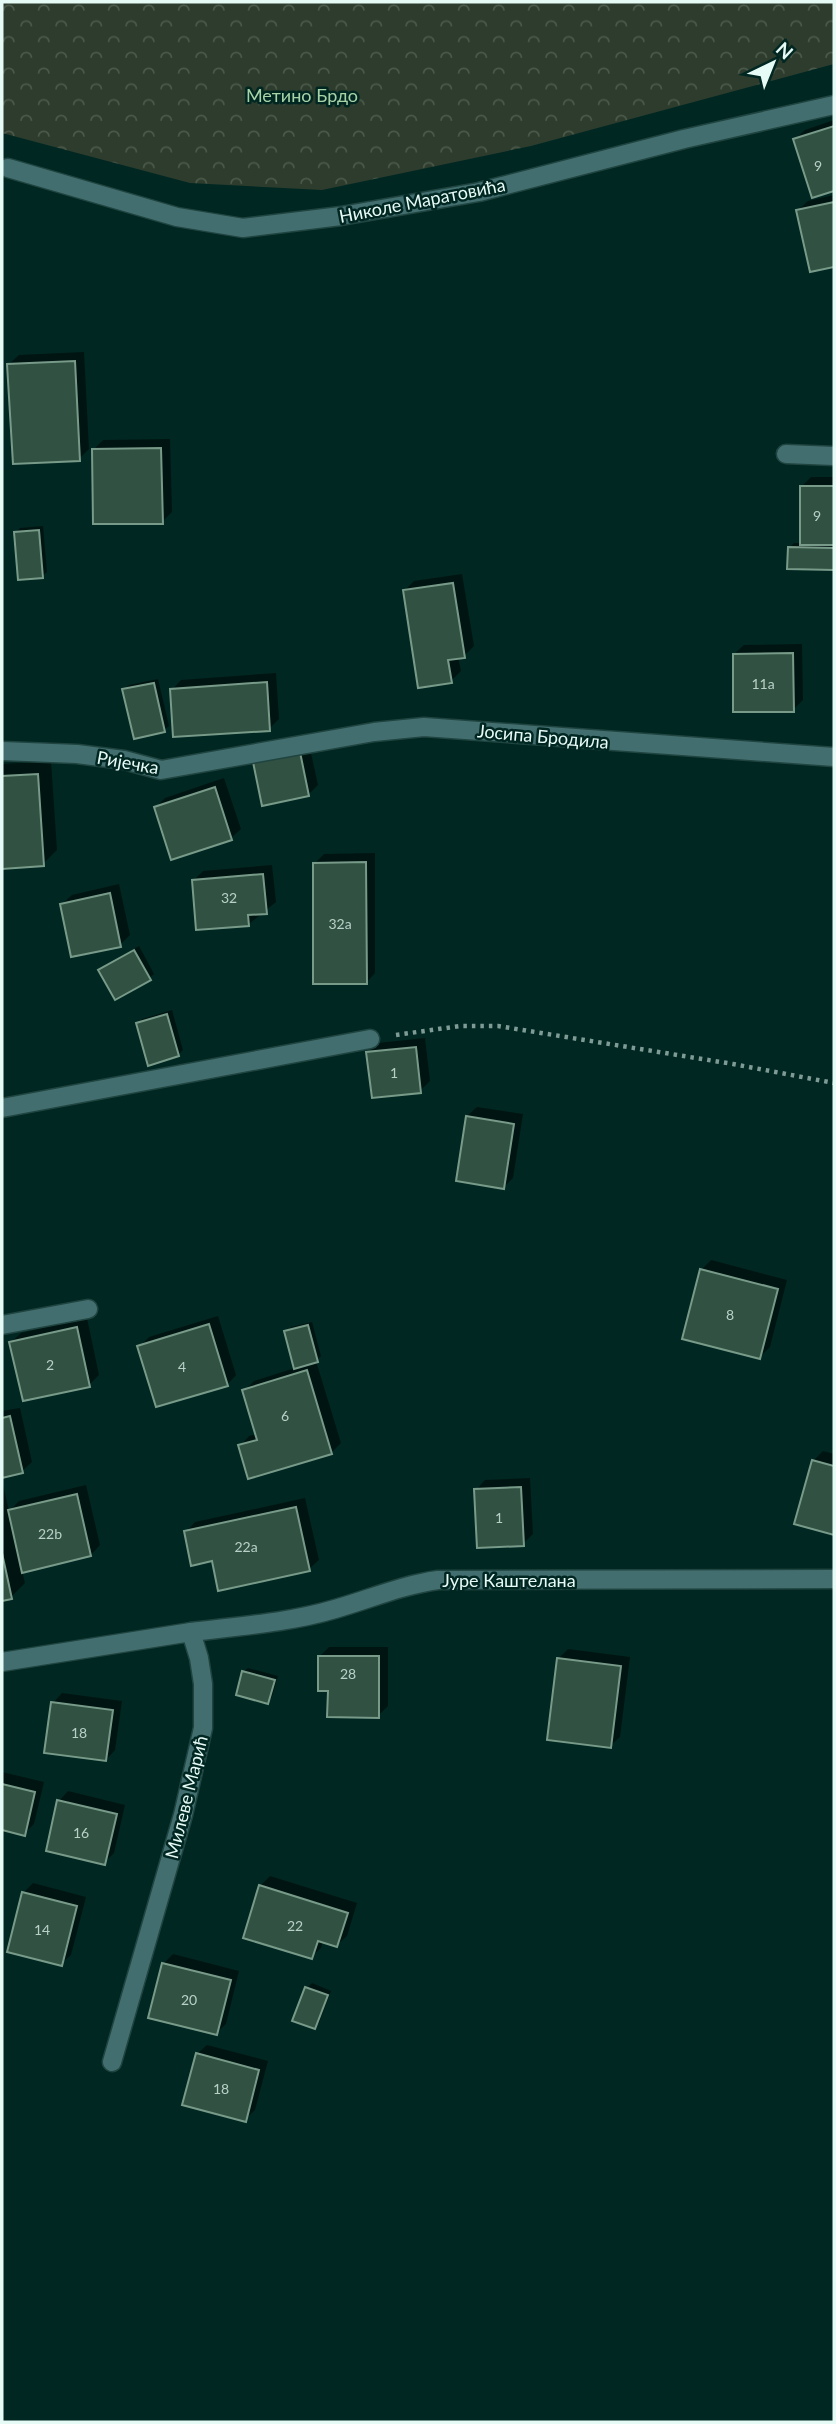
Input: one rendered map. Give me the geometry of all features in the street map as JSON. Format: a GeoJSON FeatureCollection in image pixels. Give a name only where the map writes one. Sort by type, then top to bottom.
{"type":"FeatureCollection","features":[{"type":"Feature","properties":{"kind":"street","name":"Николе Маратовића"},"geometry":{"type":"LineString","coordinates":[[8,168],[177,217],[243,228],[341,216],[479,192],[684,139],[834,105]]}},
{"type":"Feature","properties":{"kind":"street"},"geometry":{"type":"LineString","coordinates":[[786,454],[834,456]]}},
{"type":"Feature","properties":{"kind":"street","name":"Јосипа Бродила"},"geometry":{"type":"LineString","coordinates":[[253,754],[374,732],[424,727],[834,757]]}},
{"type":"Feature","properties":{"kind":"street","name":"Ријечка"},"geometry":{"type":"LineString","coordinates":[[2,751],[77,754],[124,760],[161,770],[253,754]]}},
{"type":"Feature","properties":{"kind":"street"},"geometry":{"type":"LineString","coordinates":[[2,1108],[370,1039]]}},
{"type":"Feature","properties":{"kind":"street"},"geometry":{"type":"LineString","coordinates":[[2,1325],[88,1309]]}},
{"type":"Feature","properties":{"kind":"street","name":"Јуре Каштелана"},"geometry":{"type":"LineString","coordinates":[[191,1632],[273,1622],[321,1612],[410,1584],[438,1580],[834,1579]]}},
{"type":"Feature","properties":{"kind":"street"},"geometry":{"type":"LineString","coordinates":[[2,1662],[191,1632]]}},
{"type":"Feature","properties":{"kind":"street","name":"Милеве Марић"},"geometry":{"type":"LineString","coordinates":[[112,2062],[183,1815],[203,1728],[201,1671],[191,1632]]}},
{"type":"Feature","properties":{"kind":"path"},"geometry":{"type":"LineString","coordinates":[[370,1039],[460,1026],[498,1026],[834,1083]]}},
{"type":"Feature","properties":{"kind":"green space","name":"Метино Брдо"},"geometry":{"type":"Polygon","coordinates":[[[2,2],[834,2],[834,64],[531,146],[322,190],[190,183],[2,133],[2,2]]]}},
{"type":"Feature","properties":{"kind":"building"},"geometry":{"type":"Polygon","coordinates":[[[834,126],[834,191],[812,198],[793,139],[834,126]]]}},
{"type":"Feature","properties":{"kind":"building"},"geometry":{"type":"Polygon","coordinates":[[[834,202],[834,267],[810,272],[796,210],[834,202]]]}},
{"type":"Feature","properties":{"kind":"building"},"geometry":{"type":"Polygon","coordinates":[[[75,361],[80,461],[13,464],[7,364],[75,361]]]}},
{"type":"Feature","properties":{"kind":"building"},"geometry":{"type":"Polygon","coordinates":[[[161,448],[163,524],[93,524],[92,449],[161,448]]]}},
{"type":"Feature","properties":{"kind":"building"},"geometry":{"type":"Polygon","coordinates":[[[800,486],[834,486],[834,545],[800,545],[800,486]]]}},
{"type":"Feature","properties":{"kind":"building"},"geometry":{"type":"Polygon","coordinates":[[[39,530],[43,578],[18,580],[14,532],[39,530]]]}},
{"type":"Feature","properties":{"kind":"building"},"geometry":{"type":"Polygon","coordinates":[[[788,547],[834,548],[834,570],[787,569],[788,547]]]}},
{"type":"Feature","properties":{"kind":"building"},"geometry":{"type":"Polygon","coordinates":[[[453,583],[465,658],[448,660],[452,683],[418,688],[403,590],[453,583]]]}},
{"type":"Feature","properties":{"kind":"building"},"geometry":{"type":"Polygon","coordinates":[[[793,653],[794,712],[733,712],[733,654],[793,653]]]}},
{"type":"Feature","properties":{"kind":"building"},"geometry":{"type":"Polygon","coordinates":[[[267,682],[270,731],[173,737],[170,689],[267,682]]]}},
{"type":"Feature","properties":{"kind":"building"},"geometry":{"type":"Polygon","coordinates":[[[154,683],[165,732],[134,739],[122,689],[154,683]]]}},
{"type":"Feature","properties":{"kind":"building"},"geometry":{"type":"Polygon","coordinates":[[[300,752],[309,796],[262,806],[253,762],[300,752]]]}},
{"type":"Feature","properties":{"kind":"building"},"geometry":{"type":"Polygon","coordinates":[[[38,774],[44,866],[2,869],[2,776],[38,774]]]}},
{"type":"Feature","properties":{"kind":"building"},"geometry":{"type":"Polygon","coordinates":[[[215,787],[232,840],[171,860],[154,807],[215,787]]]}},
{"type":"Feature","properties":{"kind":"building"},"geometry":{"type":"Polygon","coordinates":[[[366,862],[367,984],[313,984],[313,863],[366,862]]]}},
{"type":"Feature","properties":{"kind":"building"},"geometry":{"type":"Polygon","coordinates":[[[263,874],[267,914],[248,915],[249,926],[196,930],[192,880],[263,874]]]}},
{"type":"Feature","properties":{"kind":"building"},"geometry":{"type":"Polygon","coordinates":[[[110,893],[121,947],[71,957],[60,904],[110,893]]]}},
{"type":"Feature","properties":{"kind":"building"},"geometry":{"type":"Polygon","coordinates":[[[134,950],[151,980],[115,1000],[98,970],[134,950]]]}},
{"type":"Feature","properties":{"kind":"building"},"geometry":{"type":"Polygon","coordinates":[[[167,1014],[179,1056],[148,1066],[136,1023],[167,1014]]]}},
{"type":"Feature","properties":{"kind":"building"},"geometry":{"type":"Polygon","coordinates":[[[416,1047],[421,1093],[372,1098],[366,1052],[416,1047]]]}},
{"type":"Feature","properties":{"kind":"building"},"geometry":{"type":"Polygon","coordinates":[[[466,1116],[514,1124],[504,1189],[456,1181],[466,1116]]]}},
{"type":"Feature","properties":{"kind":"building"},"geometry":{"type":"Polygon","coordinates":[[[700,1269],[778,1289],[760,1359],[682,1339],[700,1269]]]}},
{"type":"Feature","properties":{"kind":"building"},"geometry":{"type":"Polygon","coordinates":[[[209,1324],[228,1386],[156,1407],[137,1346],[209,1324]]]}},
{"type":"Feature","properties":{"kind":"building"},"geometry":{"type":"Polygon","coordinates":[[[308,1325],[318,1362],[294,1369],[284,1331],[308,1325]]]}},
{"type":"Feature","properties":{"kind":"building"},"geometry":{"type":"Polygon","coordinates":[[[77,1327],[90,1387],[23,1401],[9,1342],[77,1327]]]}},
{"type":"Feature","properties":{"kind":"building"},"geometry":{"type":"Polygon","coordinates":[[[307,1370],[332,1454],[248,1479],[238,1445],[257,1440],[242,1390],[307,1370]]]}},
{"type":"Feature","properties":{"kind":"building"},"geometry":{"type":"Polygon","coordinates":[[[10,1416],[23,1473],[2,1478],[2,1418],[10,1416]]]}},
{"type":"Feature","properties":{"kind":"building"},"geometry":{"type":"Polygon","coordinates":[[[812,1460],[834,1466],[834,1535],[794,1524],[812,1460]]]}},
{"type":"Feature","properties":{"kind":"building"},"geometry":{"type":"Polygon","coordinates":[[[521,1487],[524,1546],[477,1548],[474,1489],[521,1487]]]}},
{"type":"Feature","properties":{"kind":"building"},"geometry":{"type":"Polygon","coordinates":[[[77,1494],[91,1556],[22,1573],[8,1510],[77,1494]]]}},
{"type":"Feature","properties":{"kind":"building"},"geometry":{"type":"Polygon","coordinates":[[[296,1507],[310,1571],[218,1591],[212,1561],[191,1566],[184,1531],[296,1507]]]}},
{"type":"Feature","properties":{"kind":"building"},"geometry":{"type":"Polygon","coordinates":[[[2,1553],[12,1599],[2,1601],[2,1553]]]}},
{"type":"Feature","properties":{"kind":"building"},"geometry":{"type":"Polygon","coordinates":[[[318,1656],[379,1656],[379,1718],[327,1717],[328,1691],[318,1691],[318,1656]]]}},
{"type":"Feature","properties":{"kind":"building"},"geometry":{"type":"Polygon","coordinates":[[[557,1658],[621,1666],[611,1748],[547,1740],[557,1658]]]}},
{"type":"Feature","properties":{"kind":"building"},"geometry":{"type":"Polygon","coordinates":[[[242,1671],[275,1680],[268,1704],[236,1695],[242,1671]]]}},
{"type":"Feature","properties":{"kind":"building"},"geometry":{"type":"Polygon","coordinates":[[[51,1702],[113,1710],[106,1761],[44,1753],[51,1702]]]}},
{"type":"Feature","properties":{"kind":"building"},"geometry":{"type":"Polygon","coordinates":[[[2,1784],[35,1792],[25,1836],[2,1830],[2,1784]]]}},
{"type":"Feature","properties":{"kind":"building"},"geometry":{"type":"Polygon","coordinates":[[[57,1800],[117,1814],[105,1865],[46,1851],[57,1800]]]}},
{"type":"Feature","properties":{"kind":"building"},"geometry":{"type":"Polygon","coordinates":[[[259,1885],[348,1913],[337,1947],[318,1941],[312,1959],[243,1938],[259,1885]]]}},
{"type":"Feature","properties":{"kind":"building"},"geometry":{"type":"Polygon","coordinates":[[[22,1892],[77,1906],[62,1966],[7,1952],[22,1892]]]}},
{"type":"Feature","properties":{"kind":"building"},"geometry":{"type":"Polygon","coordinates":[[[162,1963],[231,1980],[217,2035],[148,2018],[162,1963]]]}},
{"type":"Feature","properties":{"kind":"building"},"geometry":{"type":"Polygon","coordinates":[[[305,1987],[328,1995],[315,2029],[292,2021],[305,1987]]]}},
{"type":"Feature","properties":{"kind":"building"},"geometry":{"type":"Polygon","coordinates":[[[196,2053],[259,2070],[246,2122],[182,2105],[196,2053]]]}}]}
